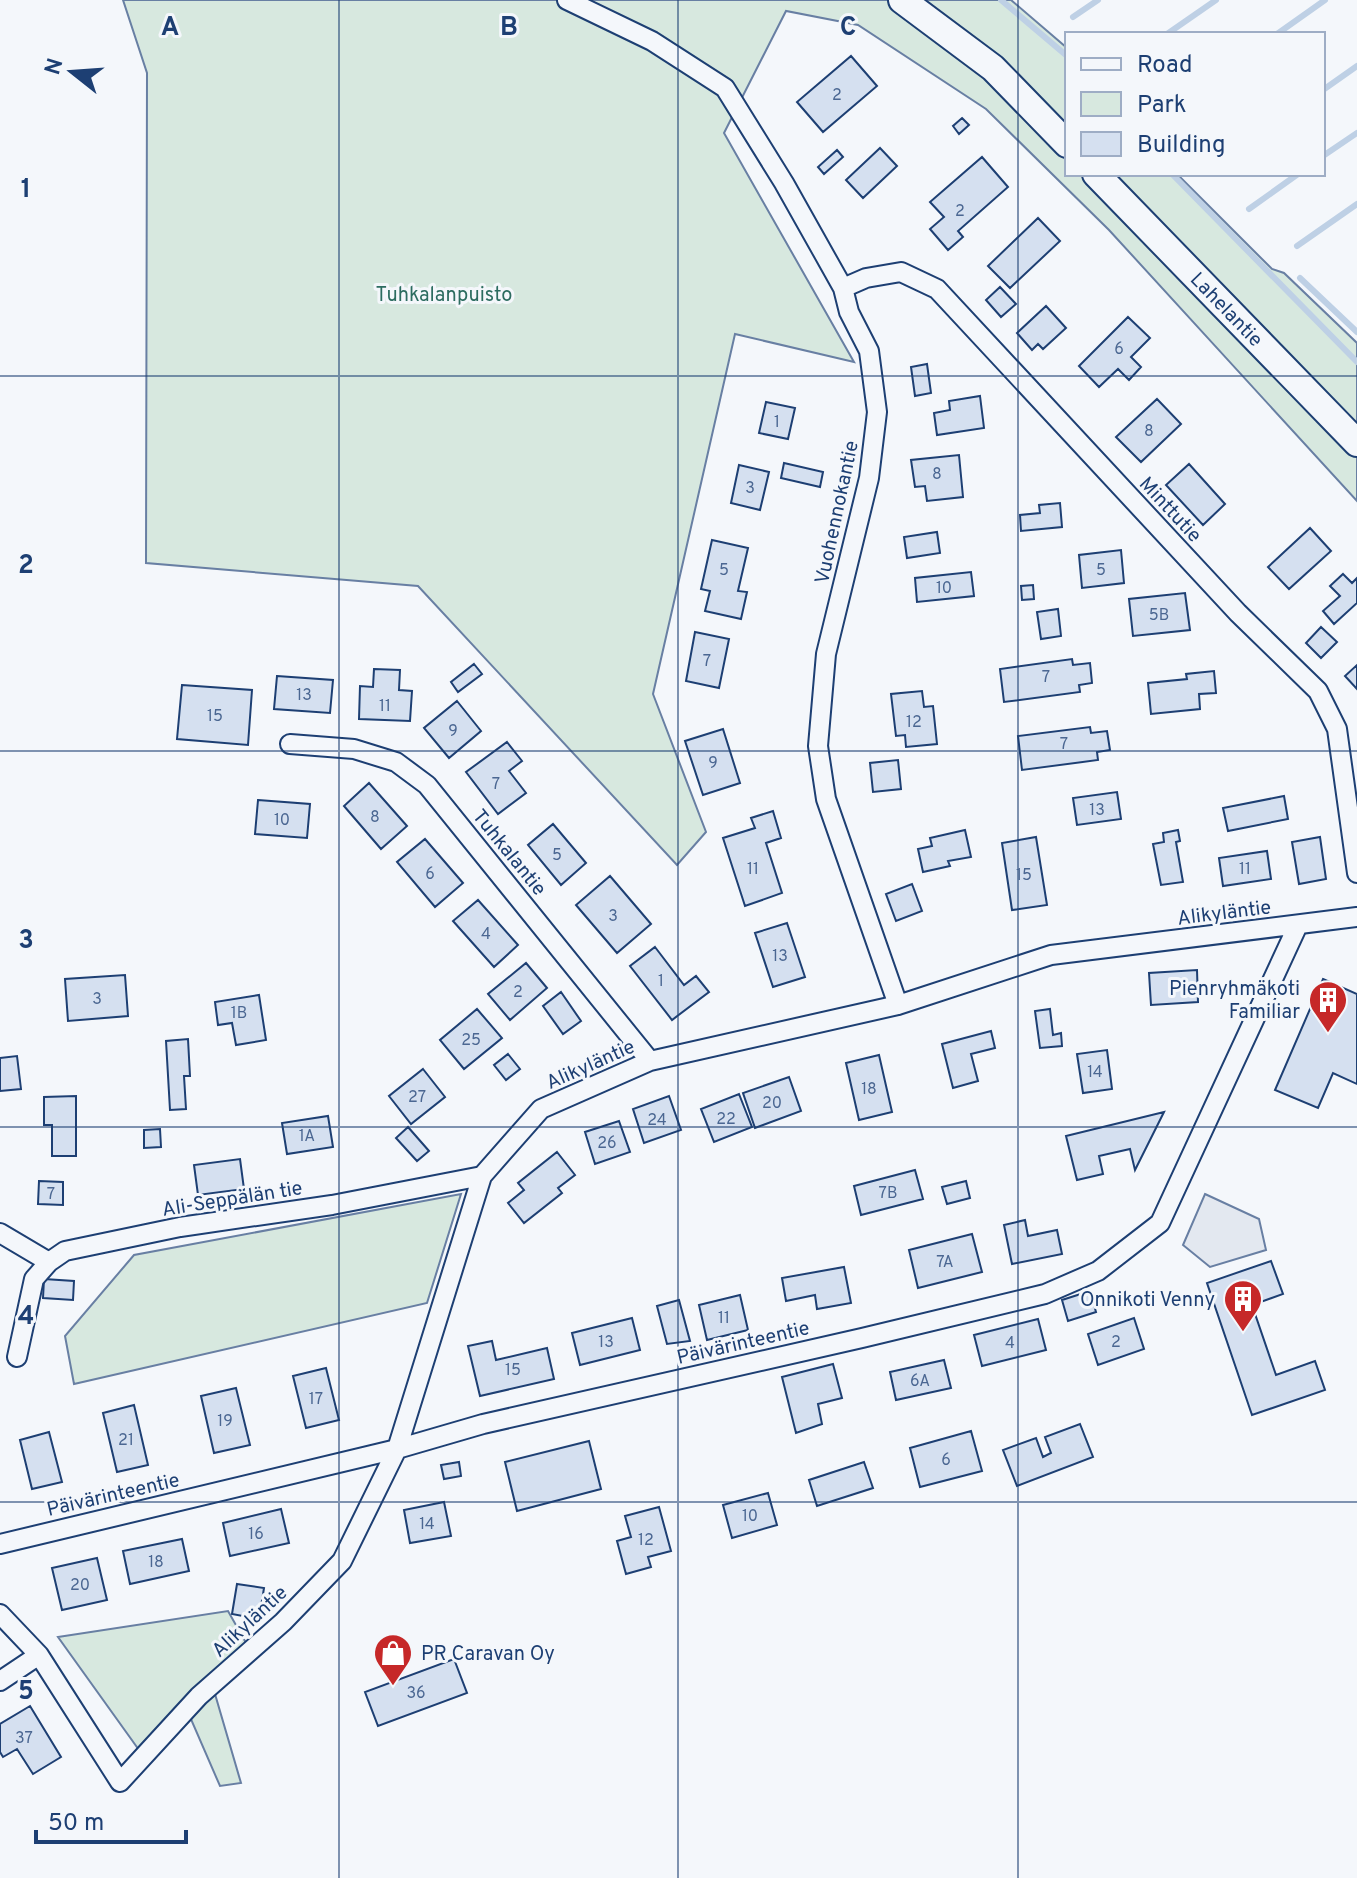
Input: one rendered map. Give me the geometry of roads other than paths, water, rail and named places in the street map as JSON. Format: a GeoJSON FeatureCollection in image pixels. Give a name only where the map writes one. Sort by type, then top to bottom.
{"type":"FeatureCollection","features":[{"type":"Feature","properties":{"kind":"main road"},"geometry":{"type":"LineString","coordinates":[[902,0],[993,68],[1065,142]]}},
{"type":"Feature","properties":{"kind":"main road","name":"Lahelantie"},"geometry":{"type":"LineString","coordinates":[[1098,176],[1357,443]]}},
{"type":"Feature","properties":{"kind":"street","name":"Vuohennokantie"},"geometry":{"type":"LineString","coordinates":[[567,0],[652,41],[725,88],[784,183],[843,288],[849,312],[869,351],[877,412],[869,478],[826,654],[818,746],[826,799],[898,1005]]}},
{"type":"Feature","properties":{"kind":"street","name":"Minttutie"},"geometry":{"type":"LineString","coordinates":[[843,288],[866,278],[901,272],[937,289],[1238,613],[1318,691],[1337,729],[1357,873]]}},
{"type":"Feature","properties":{"kind":"street","name":"Tuhkalantie"},"geometry":{"type":"LineString","coordinates":[[290,744],[354,749],[396,762],[427,785],[650,1061]]}},
{"type":"Feature","properties":{"kind":"street","name":"Alikyläntie"},"geometry":{"type":"LineString","coordinates":[[39,1655],[120,1782],[199,1696],[283,1622],[342,1561],[397,1449],[482,1176],[541,1109],[650,1061],[898,1005],[1051,955],[1357,917]]}},
{"type":"Feature","properties":{"kind":"street","name":"Päivärinteentie"},"geometry":{"type":"LineString","coordinates":[[0,1544],[397,1449],[483,1424],[1045,1294],[1098,1271],[1160,1223],[1298,925]]}},
{"type":"Feature","properties":{"kind":"street","name":"Ali-Seppälän tie"},"geometry":{"type":"LineString","coordinates":[[49,1262],[65,1251],[180,1227],[332,1205],[482,1176]]}},
{"type":"Feature","properties":{"kind":"street"},"geometry":{"type":"LineString","coordinates":[[0,1233],[49,1262],[34,1279],[17,1357]]}},
{"type":"Feature","properties":{"kind":"street"},"geometry":{"type":"LineString","coordinates":[[0,1614],[39,1655],[0,1681]]}},
{"type":"Feature","properties":{"kind":"waterway"},"geometry":{"type":"LineString","coordinates":[[1001,0],[1065,54]]}},
{"type":"Feature","properties":{"kind":"waterway"},"geometry":{"type":"LineString","coordinates":[[1073,17],[1098,0]]}},
{"type":"Feature","properties":{"kind":"waterway"},"geometry":{"type":"LineString","coordinates":[[1170,32],[1216,0]]}},
{"type":"Feature","properties":{"kind":"waterway"},"geometry":{"type":"LineString","coordinates":[[1280,32],[1325,0]]}},
{"type":"Feature","properties":{"kind":"waterway"},"geometry":{"type":"LineString","coordinates":[[1325,89],[1357,66]]}},
{"type":"Feature","properties":{"kind":"waterway"},"geometry":{"type":"LineString","coordinates":[[1325,155],[1357,133]]}},
{"type":"Feature","properties":{"kind":"waterway"},"geometry":{"type":"LineString","coordinates":[[1174,176],[1357,362]]}},
{"type":"Feature","properties":{"kind":"waterway"},"geometry":{"type":"LineString","coordinates":[[1249,209],[1295,176]]}},
{"type":"Feature","properties":{"kind":"waterway"},"geometry":{"type":"LineString","coordinates":[[1297,246],[1357,204]]}},
{"type":"Feature","properties":{"kind":"waterway"},"geometry":{"type":"LineString","coordinates":[[1300,278],[1357,332]]}},
{"type":"Feature","properties":{"kind":"place","name":"Pienryhmäkoti Familiar"},"geometry":{"type":"Point","coordinates":[1328,1034]}},
{"type":"Feature","properties":{"kind":"place","name":"Onnikoti Venny"},"geometry":{"type":"Point","coordinates":[1243,1333]}},
{"type":"Feature","properties":{"kind":"place","name":"PR Caravan Oy"},"geometry":{"type":"Point","coordinates":[393,1687]}},
{"type":"Feature","properties":{"kind":"park label","name":"Tuhkalanpuisto"},"geometry":{"type":"Point","coordinates":[444,294]}}]}
